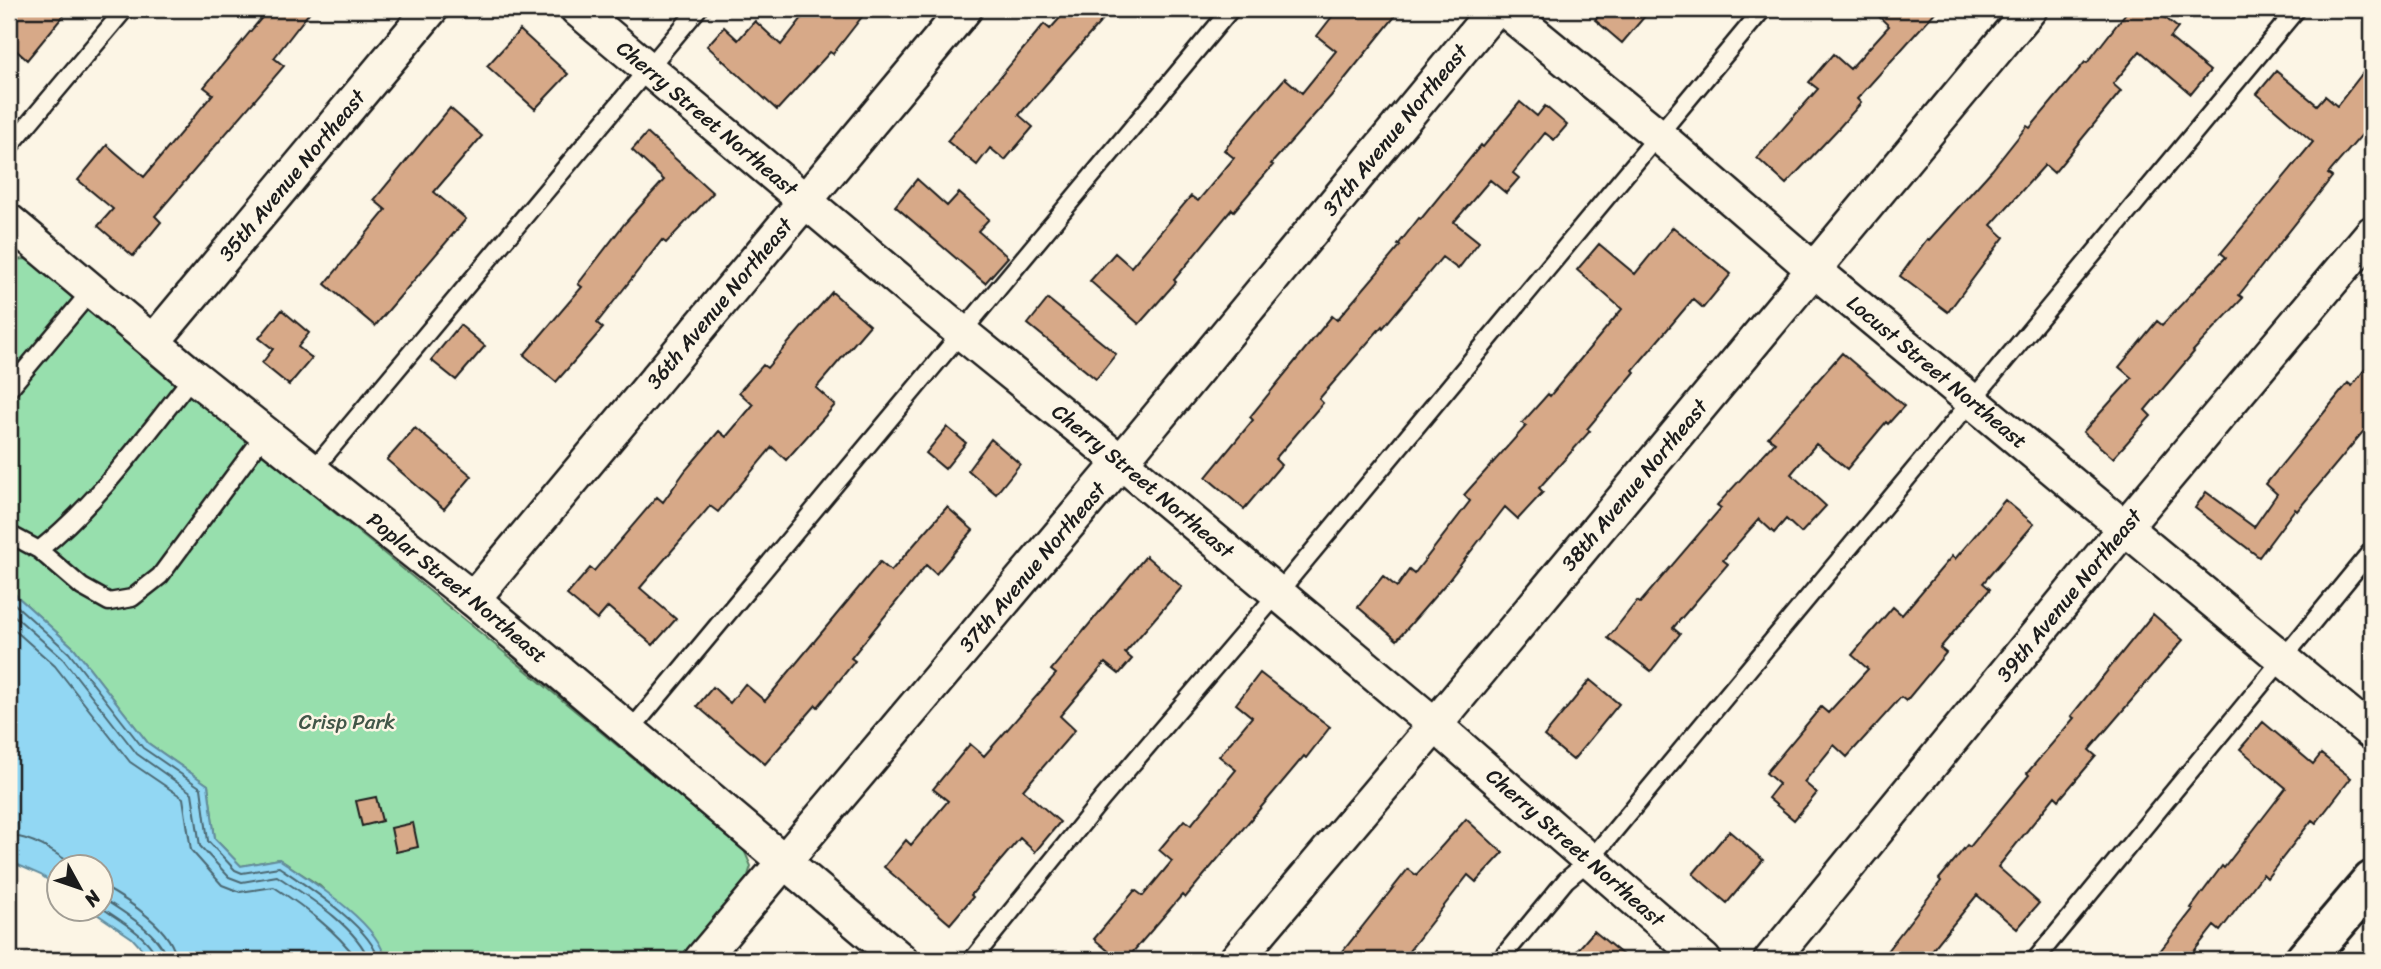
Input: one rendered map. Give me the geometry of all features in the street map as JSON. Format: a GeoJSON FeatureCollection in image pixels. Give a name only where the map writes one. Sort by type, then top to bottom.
{"type":"FeatureCollection","features":[{"type":"Feature","properties":{"kind":"street","name":"35th Avenue Northeast"},"geometry":{"type":"LineString","coordinates":[[153,342],[431,9]]}},
{"type":"Feature","properties":{"kind":"street","name":"Cherry Street Northeast"},"geometry":{"type":"LineString","coordinates":[[577,9],[1435,725],[1704,960]]}},
{"type":"Feature","properties":{"kind":"street","name":"36th Avenue Northeast"},"geometry":{"type":"LineString","coordinates":[[473,599],[965,9]]}},
{"type":"Feature","properties":{"kind":"street","name":"37th Avenue Northeast"},"geometry":{"type":"LineString","coordinates":[[701,960],[1121,462],[1495,9]]}},
{"type":"Feature","properties":{"kind":"street","name":"Locust Street Northeast"},"geometry":{"type":"LineString","coordinates":[[1504,9],[2372,733]]}},
{"type":"Feature","properties":{"kind":"street","name":"38th Avenue Northeast"},"geometry":{"type":"LineString","coordinates":[[1236,960],[1435,725],[2030,9]]}},
{"type":"Feature","properties":{"kind":"street","name":"Poplar Street Northeast"},"geometry":{"type":"LineString","coordinates":[[9,221],[193,376],[473,599],[901,960]]}},
{"type":"Feature","properties":{"kind":"street","name":"39th Avenue Northeast"},"geometry":{"type":"LineString","coordinates":[[1771,960],[2125,527],[2372,233]]}},
{"type":"Feature","properties":{"kind":"street"},"geometry":{"type":"LineString","coordinates":[[2305,960],[2372,880]]}},
{"type":"Feature","properties":{"kind":"lane"},"geometry":{"type":"LineString","coordinates":[[9,147],[125,9]]}},
{"type":"Feature","properties":{"kind":"lane"},"geometry":{"type":"LineString","coordinates":[[312,471],[698,9]]}},
{"type":"Feature","properties":{"kind":"lane"},"geometry":{"type":"LineString","coordinates":[[629,732],[1231,9]]}},
{"type":"Feature","properties":{"kind":"lane"},"geometry":{"type":"LineString","coordinates":[[972,960],[1103,798],[1278,593],[1763,9]]}},
{"type":"Feature","properties":{"kind":"lane"},"geometry":{"type":"LineString","coordinates":[[1500,960],[1566,880],[1590,860],[2297,9]]}},
{"type":"Feature","properties":{"kind":"lane"},"geometry":{"type":"LineString","coordinates":[[9,389],[91,291]]}},
{"type":"Feature","properties":{"kind":"lane"},"geometry":{"type":"LineString","coordinates":[[39,550],[62,532],[118,470],[193,376]]}},
{"type":"Feature","properties":{"kind":"lane"},"geometry":{"type":"LineString","coordinates":[[9,534],[39,550],[82,587],[109,602],[132,598],[160,576],[265,434]]}},
{"type":"Feature","properties":{"kind":"lane"},"geometry":{"type":"LineString","coordinates":[[2035,960],[2372,550]]}},
{"type":"Feature","properties":{"kind":"green space","name":"Crisp Park"},"geometry":{"type":"Polygon","coordinates":[[[27,259],[744,850],[751,866],[746,882],[681,960],[385,960],[384,952],[320,886],[279,859],[241,866],[215,839],[208,785],[148,743],[74,648],[9,589],[9,260],[27,259]]]}},
{"type":"Feature","properties":{"kind":"water"},"geometry":{"type":"Polygon","coordinates":[[[9,589],[74,648],[148,743],[208,785],[215,839],[241,866],[279,859],[358,918],[381,946],[385,960],[152,960],[132,938],[110,923],[116,923],[116,853],[46,853],[46,879],[9,861],[9,589]]]}},
{"type":"Feature","properties":{"kind":"building"},"geometry":{"type":"Polygon","coordinates":[[[9,9],[69,9],[27,60],[9,44],[9,9]]]}},
{"type":"Feature","properties":{"kind":"building"},"geometry":{"type":"Polygon","coordinates":[[[269,9],[312,9],[274,58],[284,66],[155,216],[161,222],[133,256],[98,226],[113,209],[78,180],[107,145],[144,177],[213,94],[204,87],[269,9]]]}},
{"type":"Feature","properties":{"kind":"building"},"geometry":{"type":"Polygon","coordinates":[[[809,9],[868,9],[833,54],[830,52],[777,110],[707,46],[724,27],[738,40],[755,21],[781,45],[809,9]]]}},
{"type":"Feature","properties":{"kind":"building"},"geometry":{"type":"Polygon","coordinates":[[[1068,9],[1112,9],[1019,115],[1033,127],[1005,160],[990,148],[977,165],[947,141],[1044,24],[1050,29],[1068,9]]]}},
{"type":"Feature","properties":{"kind":"building"},"geometry":{"type":"Polygon","coordinates":[[[1338,9],[1401,9],[1139,324],[1090,281],[1115,253],[1131,267],[1191,196],[1198,201],[1234,158],[1224,150],[1285,78],[1302,93],[1336,51],[1317,36],[1338,9]]]}},
{"type":"Feature","properties":{"kind":"building"},"geometry":{"type":"Polygon","coordinates":[[[1605,9],[1651,9],[1622,43],[1595,20],[1605,9]]]}},
{"type":"Feature","properties":{"kind":"building"},"geometry":{"type":"Polygon","coordinates":[[[1871,9],[1938,9],[1857,99],[1861,103],[1786,184],[1757,158],[1818,89],[1809,82],[1833,54],[1850,69],[1889,26],[1871,9]]]}},
{"type":"Feature","properties":{"kind":"building"},"geometry":{"type":"Polygon","coordinates":[[[2129,9],[2154,9],[2178,28],[2170,38],[2210,71],[2191,94],[2140,51],[2113,84],[2121,91],[2054,173],[2045,165],[1991,225],[2004,237],[1948,312],[1900,276],[1927,239],[1929,240],[1992,170],[2027,126],[2030,128],[2085,62],[2087,63],[2129,9]]]}},
{"type":"Feature","properties":{"kind":"building"},"geometry":{"type":"Polygon","coordinates":[[[520,30],[568,74],[535,109],[487,66],[520,30]]]}},
{"type":"Feature","properties":{"kind":"building"},"geometry":{"type":"Polygon","coordinates":[[[2372,61],[2372,123],[2328,174],[2332,177],[2239,295],[2243,298],[2193,351],[2145,410],[2151,416],[2113,458],[2083,432],[2132,378],[2119,367],[2157,321],[2162,325],[2226,257],[2221,253],[2313,142],[2257,94],[2276,71],[2317,105],[2325,96],[2337,106],[2372,61]]]}},
{"type":"Feature","properties":{"kind":"building"},"geometry":{"type":"Polygon","coordinates":[[[1520,102],[1537,116],[1545,106],[1567,125],[1554,140],[1545,133],[1513,173],[1519,178],[1506,193],[1490,180],[1454,222],[1479,242],[1458,269],[1442,257],[1319,399],[1323,403],[1275,459],[1281,465],[1244,509],[1206,477],[1253,420],[1250,417],[1332,316],[1337,320],[1400,246],[1398,245],[1419,218],[1421,219],[1520,102]]]}},
{"type":"Feature","properties":{"kind":"building"},"geometry":{"type":"Polygon","coordinates":[[[450,108],[482,136],[434,192],[466,219],[375,326],[325,284],[386,210],[374,200],[450,108]]]}},
{"type":"Feature","properties":{"kind":"building"},"geometry":{"type":"Polygon","coordinates":[[[647,133],[713,193],[666,243],[662,240],[597,323],[603,328],[556,382],[524,355],[582,287],[578,284],[625,223],[664,180],[632,150],[647,133]]]}},
{"type":"Feature","properties":{"kind":"building"},"geometry":{"type":"Polygon","coordinates":[[[917,179],[947,206],[959,193],[989,219],[978,231],[1008,257],[985,283],[895,206],[917,179]]]}},
{"type":"Feature","properties":{"kind":"building"},"geometry":{"type":"Polygon","coordinates":[[[1673,227],[1731,274],[1703,308],[1693,299],[1633,370],[1635,372],[1587,429],[1590,431],[1539,488],[1543,492],[1518,519],[1505,507],[1448,581],[1397,640],[1358,607],[1383,576],[1397,587],[1409,570],[1414,574],[1470,501],[1464,495],[1526,426],[1522,423],[1548,394],[1550,396],[1622,309],[1577,270],[1599,244],[1635,274],[1673,227]]]}},
{"type":"Feature","properties":{"kind":"building"},"geometry":{"type":"Polygon","coordinates":[[[832,292],[870,325],[816,388],[835,405],[786,460],[772,447],[718,512],[710,506],[640,588],[676,619],[653,645],[608,607],[597,620],[567,595],[590,568],[594,571],[657,497],[663,502],[719,431],[726,437],[753,405],[739,392],[763,365],[767,368],[832,292]]]}},
{"type":"Feature","properties":{"kind":"building"},"geometry":{"type":"Polygon","coordinates":[[[1048,299],[1116,354],[1096,379],[1028,324],[1048,299]]]}},
{"type":"Feature","properties":{"kind":"building"},"geometry":{"type":"Polygon","coordinates":[[[282,310],[309,333],[298,347],[312,358],[289,385],[262,363],[273,349],[259,338],[282,310]]]}},
{"type":"Feature","properties":{"kind":"building"},"geometry":{"type":"Polygon","coordinates":[[[460,325],[485,346],[456,380],[431,360],[460,325]]]}},
{"type":"Feature","properties":{"kind":"building"},"geometry":{"type":"Polygon","coordinates":[[[1842,353],[1904,406],[1888,424],[1886,422],[1847,469],[1816,444],[1791,474],[1826,506],[1801,533],[1786,519],[1774,533],[1759,519],[1723,560],[1728,564],[1673,628],[1680,634],[1651,671],[1608,638],[1637,601],[1640,603],[1721,508],[1717,505],[1775,442],[1768,437],[1842,353]]]}},
{"type":"Feature","properties":{"kind":"building"},"geometry":{"type":"Polygon","coordinates":[[[2372,360],[2372,421],[2297,511],[2295,509],[2259,557],[2195,508],[2206,492],[2254,527],[2277,494],[2266,484],[2348,383],[2352,386],[2372,360]]]}},
{"type":"Feature","properties":{"kind":"building"},"geometry":{"type":"Polygon","coordinates":[[[947,427],[966,443],[945,469],[926,453],[947,427]]]}},
{"type":"Feature","properties":{"kind":"building"},"geometry":{"type":"Polygon","coordinates":[[[415,428],[472,476],[444,509],[387,460],[415,428]]]}},
{"type":"Feature","properties":{"kind":"building"},"geometry":{"type":"Polygon","coordinates":[[[991,439],[1020,464],[996,494],[968,470],[991,439]]]}},
{"type":"Feature","properties":{"kind":"building"},"geometry":{"type":"Polygon","coordinates":[[[2005,500],[2034,524],[1983,583],[1990,589],[1940,648],[1946,653],[1906,701],[1901,697],[1847,757],[1834,745],[1804,782],[1817,793],[1794,820],[1768,798],[1779,784],[1766,773],[1821,707],[1828,713],[1868,669],[1852,655],[1893,607],[1902,615],[1952,556],[1955,559],[2005,500]]]}},
{"type":"Feature","properties":{"kind":"building"},"geometry":{"type":"Polygon","coordinates":[[[947,507],[973,530],[936,574],[926,565],[851,658],[855,661],[818,707],[816,705],[765,764],[697,706],[713,687],[730,703],[745,684],[765,701],[880,562],[891,571],[947,507]]]}},
{"type":"Feature","properties":{"kind":"building"},"geometry":{"type":"Polygon","coordinates":[[[1146,556],[1182,587],[1125,653],[1132,659],[1119,674],[1105,663],[1060,716],[1075,730],[1023,790],[1060,822],[1035,852],[1020,838],[950,924],[884,867],[906,840],[911,845],[948,801],[933,789],[970,744],[984,756],[1056,674],[1051,670],[1146,556]]]}},
{"type":"Feature","properties":{"kind":"building"},"geometry":{"type":"Polygon","coordinates":[[[2153,614],[2183,640],[2089,750],[2096,756],[2059,800],[2055,796],[1998,867],[2039,903],[2017,929],[1977,895],[1924,960],[1880,960],[1941,881],[1939,879],[1967,845],[1970,847],[2029,775],[2027,773],[2074,718],[2071,716],[2153,614]]]}},
{"type":"Feature","properties":{"kind":"building"},"geometry":{"type":"Polygon","coordinates":[[[1260,673],[1330,727],[1185,898],[1182,895],[1126,960],[1119,960],[1094,939],[1135,890],[1143,896],[1172,861],[1159,850],[1184,820],[1191,825],[1236,770],[1219,756],[1252,717],[1236,704],[1260,673]]]}},
{"type":"Feature","properties":{"kind":"building"},"geometry":{"type":"Polygon","coordinates":[[[1590,680],[1619,704],[1573,760],[1544,736],[1590,680]]]}},
{"type":"Feature","properties":{"kind":"building"},"geometry":{"type":"Polygon","coordinates":[[[2263,722],[2313,764],[2321,754],[2351,778],[2316,823],[2312,820],[2267,878],[2263,874],[2220,931],[2214,926],[2187,960],[2153,960],[2222,866],[2224,868],[2286,788],[2240,749],[2263,722]]]}},
{"type":"Feature","properties":{"kind":"building"},"geometry":{"type":"Polygon","coordinates":[[[376,797],[382,821],[362,826],[356,801],[376,797]]]}},
{"type":"Feature","properties":{"kind":"building"},"geometry":{"type":"Polygon","coordinates":[[[1466,819],[1503,853],[1476,882],[1468,875],[1402,960],[1336,960],[1408,869],[1416,875],[1466,819]]]}},
{"type":"Feature","properties":{"kind":"building"},"geometry":{"type":"Polygon","coordinates":[[[413,823],[418,847],[396,852],[391,828],[413,823]]]}},
{"type":"Feature","properties":{"kind":"building"},"geometry":{"type":"Polygon","coordinates":[[[1729,831],[1763,860],[1727,903],[1693,874],[1729,831]]]}},
{"type":"Feature","properties":{"kind":"building"},"geometry":{"type":"Polygon","coordinates":[[[1594,931],[1629,960],[1569,960],[1594,931]]]}}]}
